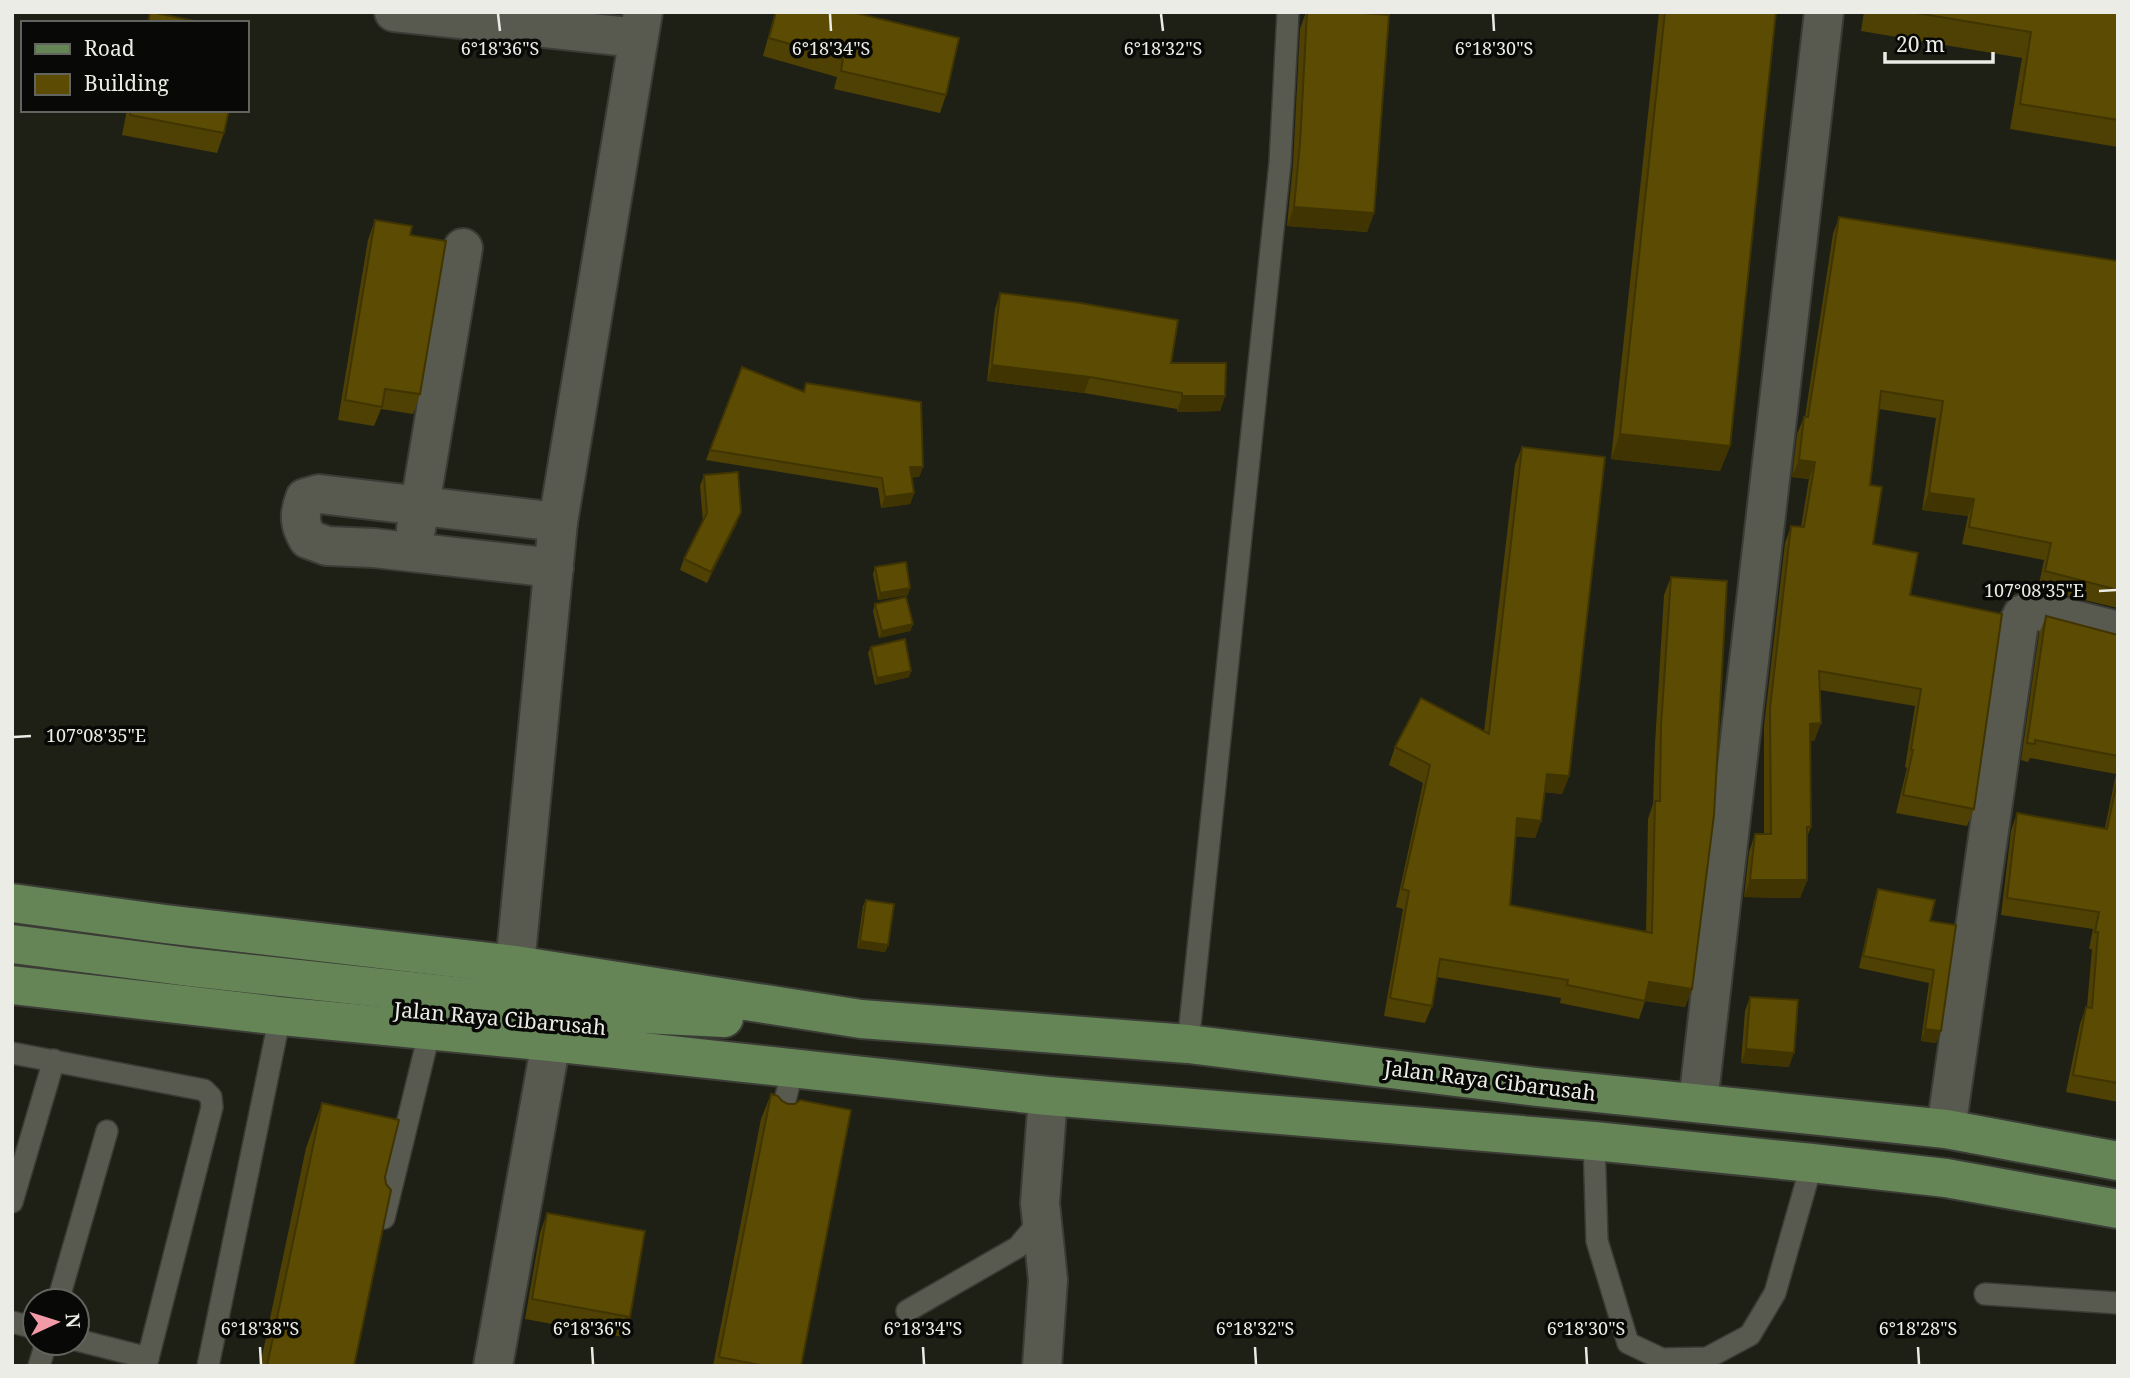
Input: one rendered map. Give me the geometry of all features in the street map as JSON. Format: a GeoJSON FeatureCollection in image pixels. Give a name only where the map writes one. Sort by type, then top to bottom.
{"type":"FeatureCollection","features":[{"type":"Feature","properties":{"kind":"main road","name":"Jalan Raya Cibarusah"},"geometry":{"type":"LineString","coordinates":[[12,903],[164,924],[515,965],[860,1019],[1188,1044],[1537,1087],[1946,1129],[2118,1161]]}},
{"type":"Feature","properties":{"kind":"main road","name":"Jalan Raya Cibarusah"},"geometry":{"type":"LineString","coordinates":[[12,944],[588,1011],[665,1026],[860,1019]]}},
{"type":"Feature","properties":{"kind":"main road","name":"Jalan Raya Cibarusah"},"geometry":{"type":"LineString","coordinates":[[12,968],[236,993],[665,1026],[935,1062],[981,1089]]}},
{"type":"Feature","properties":{"kind":"main road","name":"Jalan Raya Cibarusah"},"geometry":{"type":"LineString","coordinates":[[12,985],[280,1016],[551,1042],[1048,1096],[1594,1141],[1812,1163],[1946,1178],[2118,1209]]}},
{"type":"Feature","properties":{"kind":"street"},"geometry":{"type":"LineString","coordinates":[[394,12],[640,25],[558,522],[515,965]]}},
{"type":"Feature","properties":{"kind":"street"},"geometry":{"type":"LineString","coordinates":[[1698,1103],[1825,12]]}},
{"type":"Feature","properties":{"kind":"street"},"geometry":{"type":"LineString","coordinates":[[412,552],[463,248]]}},
{"type":"Feature","properties":{"kind":"street"},"geometry":{"type":"LineString","coordinates":[[554,568],[327,545],[308,538],[300,524],[301,509],[305,498],[319,494],[558,522]]}},
{"type":"Feature","properties":{"kind":"street"},"geometry":{"type":"LineString","coordinates":[[1946,1129],[2019,622],[2023,614],[2035,610],[2118,631]]}},
{"type":"Feature","properties":{"kind":"street"},"geometry":{"type":"LineString","coordinates":[[493,1366],[551,1042]]}},
{"type":"Feature","properties":{"kind":"street"},"geometry":{"type":"LineString","coordinates":[[1042,1366],[1048,1280],[1041,1203],[1048,1096]]}},
{"type":"Feature","properties":{"kind":"lane"},"geometry":{"type":"LineString","coordinates":[[1188,1044],[1279,176],[1289,12]]}},
{"type":"Feature","properties":{"kind":"lane"},"geometry":{"type":"LineString","coordinates":[[208,1366],[280,1016]]}},
{"type":"Feature","properties":{"kind":"lane"},"geometry":{"type":"LineString","coordinates":[[382,1224],[430,1030]]}},
{"type":"Feature","properties":{"kind":"lane"},"geometry":{"type":"LineString","coordinates":[[12,1053],[204,1090],[211,1097],[212,1107],[147,1362],[91,1344]]}},
{"type":"Feature","properties":{"kind":"lane"},"geometry":{"type":"LineString","coordinates":[[12,1202],[54,1060]]}},
{"type":"Feature","properties":{"kind":"lane"},"geometry":{"type":"LineString","coordinates":[[781,1118],[793,1068]]}},
{"type":"Feature","properties":{"kind":"lane"},"geometry":{"type":"LineString","coordinates":[[62,1287],[107,1130]]}},
{"type":"Feature","properties":{"kind":"lane"},"geometry":{"type":"LineString","coordinates":[[1594,1141],[1597,1241],[1628,1343],[1662,1359],[1707,1358],[1750,1335],[1775,1293],[1812,1163]]}},
{"type":"Feature","properties":{"kind":"lane"},"geometry":{"type":"LineString","coordinates":[[907,1311],[1018,1247],[1033,1229],[1041,1203]]}},
{"type":"Feature","properties":{"kind":"lane"},"geometry":{"type":"LineString","coordinates":[[1985,1294],[2118,1303]]}},
{"type":"Feature","properties":{"kind":"building"},"geometry":{"type":"Polygon","coordinates":[[[151,12],[194,21],[148,21],[151,12]]]}},
{"type":"Feature","properties":{"kind":"building"},"geometry":{"type":"Polygon","coordinates":[[[776,12],[852,12],[959,38],[946,95],[841,71],[843,59],[769,38],[776,12]]]}},
{"type":"Feature","properties":{"kind":"building"},"geometry":{"type":"Polygon","coordinates":[[[1307,12],[1389,15],[1374,213],[1294,207],[1307,12]]]}},
{"type":"Feature","properties":{"kind":"building"},"geometry":{"type":"Polygon","coordinates":[[[1665,12],[1776,12],[1730,446],[1620,434],[1665,12]]]}},
{"type":"Feature","properties":{"kind":"building"},"geometry":{"type":"Polygon","coordinates":[[[1910,12],[2118,12],[2118,120],[2020,104],[2031,32],[1910,12]]]}},
{"type":"Feature","properties":{"kind":"building"},"geometry":{"type":"Polygon","coordinates":[[[131,112],[229,112],[224,133],[130,115],[131,112]]]}},
{"type":"Feature","properties":{"kind":"building"},"geometry":{"type":"Polygon","coordinates":[[[1839,217],[2118,261],[2118,590],[2045,571],[2051,543],[1969,527],[1974,499],[1929,493],[1943,401],[1881,391],[1870,485],[1882,487],[1873,544],[1918,553],[1910,595],[2002,614],[1974,809],[1903,795],[1913,750],[1921,689],[1819,671],[1821,723],[1810,724],[1811,827],[1807,827],[1807,880],[1750,880],[1755,834],[1771,834],[1770,708],[1791,526],[1804,527],[1815,462],[1799,460],[1839,217]]]}},
{"type":"Feature","properties":{"kind":"building"},"geometry":{"type":"Polygon","coordinates":[[[375,220],[412,226],[410,235],[446,241],[420,394],[385,389],[382,407],[345,400],[375,220]]]}},
{"type":"Feature","properties":{"kind":"building"},"geometry":{"type":"Polygon","coordinates":[[[1000,293],[1080,303],[1178,320],[1171,363],[1226,363],[1225,396],[1182,396],[1182,393],[1090,377],[992,365],[1000,293]]]}},
{"type":"Feature","properties":{"kind":"building"},"geometry":{"type":"Polygon","coordinates":[[[742,367],[804,392],[806,383],[921,402],[923,467],[910,467],[914,493],[885,497],[882,478],[710,450],[742,367]]]}},
{"type":"Feature","properties":{"kind":"building"},"geometry":{"type":"Polygon","coordinates":[[[1522,447],[1605,457],[1569,776],[1547,774],[1541,821],[1517,818],[1510,905],[1652,933],[1655,801],[1660,801],[1661,726],[1671,577],[1727,581],[1714,815],[1692,989],[1649,982],[1645,1001],[1567,985],[1568,980],[1440,959],[1432,1006],[1390,998],[1409,891],[1402,889],[1430,765],[1395,747],[1421,698],[1489,734],[1522,447]]]}},
{"type":"Feature","properties":{"kind":"building"},"geometry":{"type":"Polygon","coordinates":[[[738,472],[741,512],[711,572],[684,559],[707,513],[704,475],[738,472]]]}},
{"type":"Feature","properties":{"kind":"building"},"geometry":{"type":"Polygon","coordinates":[[[906,562],[910,588],[880,593],[875,567],[906,562]]]}},
{"type":"Feature","properties":{"kind":"building"},"geometry":{"type":"Polygon","coordinates":[[[906,597],[913,624],[882,631],[875,604],[906,597]]]}},
{"type":"Feature","properties":{"kind":"building"},"geometry":{"type":"Polygon","coordinates":[[[2046,616],[2118,635],[2118,756],[2035,740],[2035,744],[2027,743],[2046,616]]]}},
{"type":"Feature","properties":{"kind":"building"},"geometry":{"type":"Polygon","coordinates":[[[905,639],[911,671],[877,678],[871,647],[905,639]]]}},
{"type":"Feature","properties":{"kind":"building"},"geometry":{"type":"Polygon","coordinates":[[[2118,777],[2118,1083],[2073,1075],[2086,1007],[2092,1008],[2098,932],[2095,932],[2099,912],[2007,898],[2017,813],[2107,829],[2118,777]]]}},
{"type":"Feature","properties":{"kind":"building"},"geometry":{"type":"Polygon","coordinates":[[[1878,889],[1935,900],[1930,921],[1956,925],[1941,1031],[1925,1029],[1934,970],[1863,956],[1878,889]]]}},
{"type":"Feature","properties":{"kind":"building"},"geometry":{"type":"Polygon","coordinates":[[[866,900],[894,904],[888,945],[860,941],[866,900]]]}},
{"type":"Feature","properties":{"kind":"building"},"geometry":{"type":"Polygon","coordinates":[[[1750,997],[1798,1000],[1794,1053],[1746,1049],[1750,997]]]}},
{"type":"Feature","properties":{"kind":"building"},"geometry":{"type":"Polygon","coordinates":[[[771,1094],[788,1104],[795,1104],[800,1100],[851,1110],[801,1366],[765,1366],[719,1357],[771,1094]]]}},
{"type":"Feature","properties":{"kind":"building"},"geometry":{"type":"Polygon","coordinates":[[[322,1103],[399,1120],[385,1177],[391,1190],[354,1366],[267,1366],[322,1103]]]}},
{"type":"Feature","properties":{"kind":"building"},"geometry":{"type":"Polygon","coordinates":[[[547,1213],[645,1231],[630,1317],[532,1299],[547,1213]]]}}]}
